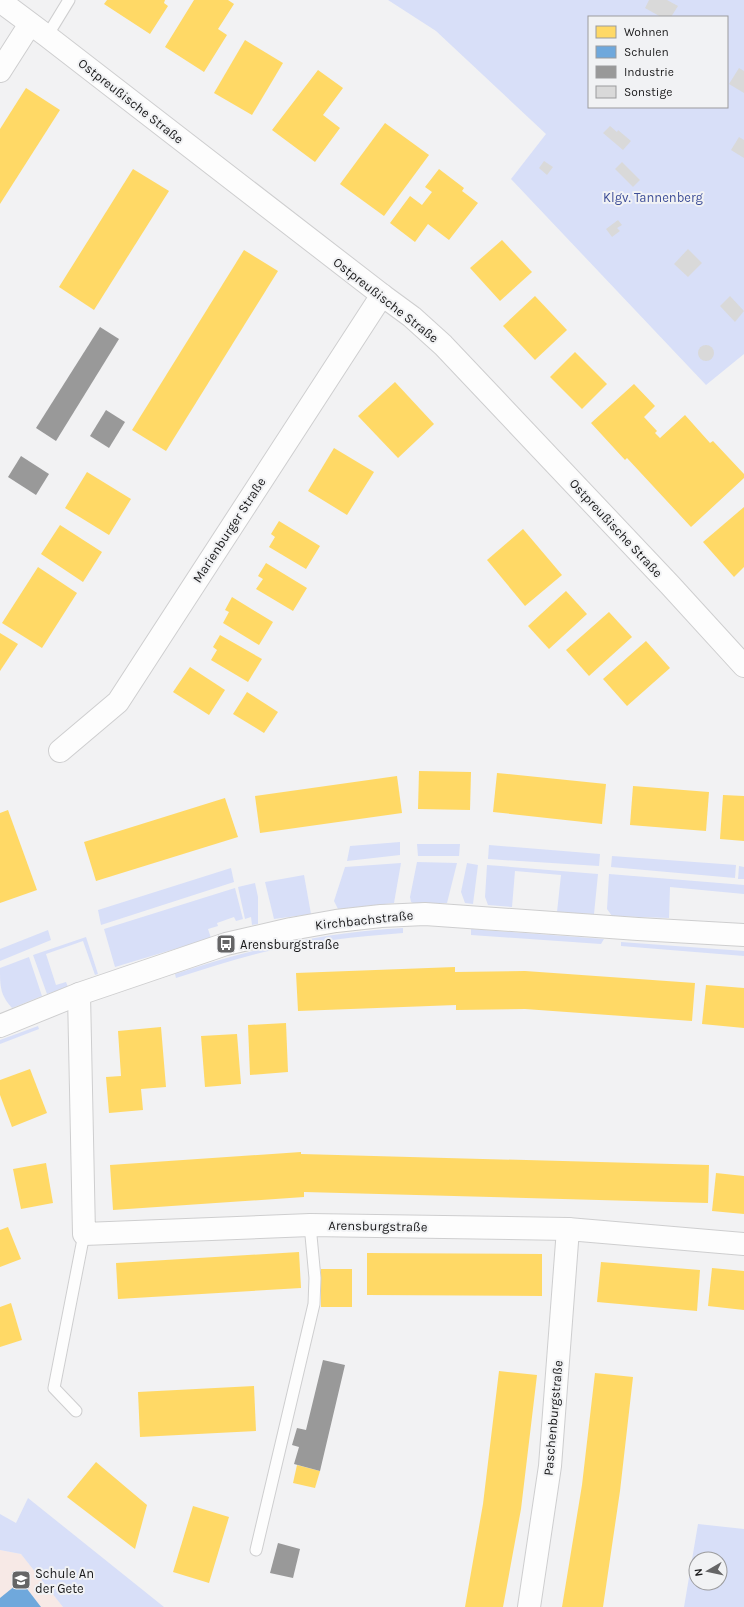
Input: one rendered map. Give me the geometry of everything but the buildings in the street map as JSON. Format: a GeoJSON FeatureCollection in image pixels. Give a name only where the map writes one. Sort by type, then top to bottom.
{"type":"FeatureCollection","features":[{"type":"Feature","properties":{"kind":"street","name":"Ostpreußische Straße"},"geometry":{"type":"LineString","coordinates":[[0,1],[412,317],[443,346],[670,585],[744,666]]}},
{"type":"Feature","properties":{"kind":"street"},"geometry":{"type":"LineString","coordinates":[[0,71],[38,30]]}},
{"type":"Feature","properties":{"kind":"street","name":"Marienburger Straße"},"geometry":{"type":"LineString","coordinates":[[60,751],[118,702],[382,295]]}},
{"type":"Feature","properties":{"kind":"street","name":"Kirchbachstraße"},"geometry":{"type":"LineString","coordinates":[[0,1026],[79,994],[198,953],[246,939],[291,928],[381,916],[425,914],[744,935]]}},
{"type":"Feature","properties":{"kind":"street"},"geometry":{"type":"LineString","coordinates":[[79,994],[84,1234]]}},
{"type":"Feature","properties":{"kind":"street","name":"Arensburgstraße"},"geometry":{"type":"LineString","coordinates":[[84,1234],[310,1225],[568,1229],[744,1244]]}},
{"type":"Feature","properties":{"kind":"street","name":"Paschenburgstraße"},"geometry":{"type":"LineString","coordinates":[[528,1607],[550,1466],[568,1229]]}},
{"type":"Feature","properties":{"kind":"lane"},"geometry":{"type":"LineString","coordinates":[[38,30],[69,0]]}},
{"type":"Feature","properties":{"kind":"lane"},"geometry":{"type":"LineString","coordinates":[[256,1550],[314,1304],[315,1278],[310,1225]]}},
{"type":"Feature","properties":{"kind":"lane"},"geometry":{"type":"LineString","coordinates":[[76,1411],[54,1388],[84,1234]]}},
{"type":"Feature","properties":{"kind":"shaded area","name":"Schule An der Gete"},"geometry":{"type":"Polygon","coordinates":[[[0,1550],[21,1554],[63,1607],[0,1607],[0,1550]]]}},
{"type":"Feature","properties":{"kind":"green space","name":"Klgv. Tannenberg"},"geometry":{"type":"Polygon","coordinates":[[[388,0],[744,0],[744,354],[706,385],[511,179],[546,134],[436,31],[388,0]]]}},
{"type":"Feature","properties":{"kind":"green space"},"geometry":{"type":"Polygon","coordinates":[[[400,842],[400,855],[347,861],[350,846],[400,842]]]}},
{"type":"Feature","properties":{"kind":"green space"},"geometry":{"type":"Polygon","coordinates":[[[417,844],[460,844],[459,856],[418,856],[417,844]]]}},
{"type":"Feature","properties":{"kind":"green space"},"geometry":{"type":"Polygon","coordinates":[[[489,845],[600,854],[599,866],[488,859],[489,845]]]}},
{"type":"Feature","properties":{"kind":"green space"},"geometry":{"type":"Polygon","coordinates":[[[612,856],[736,865],[735,878],[611,867],[612,856]]]}},
{"type":"Feature","properties":{"kind":"green space"},"geometry":{"type":"Polygon","coordinates":[[[417,862],[457,863],[447,903],[411,902],[410,897],[417,862]]]}},
{"type":"Feature","properties":{"kind":"green space"},"geometry":{"type":"Polygon","coordinates":[[[401,863],[394,903],[338,909],[334,901],[345,867],[401,863]]]}},
{"type":"Feature","properties":{"kind":"green space"},"geometry":{"type":"Polygon","coordinates":[[[467,863],[478,865],[473,904],[465,903],[461,892],[467,863]]]}},
{"type":"Feature","properties":{"kind":"green space"},"geometry":{"type":"Polygon","coordinates":[[[487,865],[598,874],[594,914],[557,912],[561,875],[515,871],[512,907],[488,905],[485,897],[487,865]]]}},
{"type":"Feature","properties":{"kind":"green space"},"geometry":{"type":"Polygon","coordinates":[[[739,866],[744,867],[744,879],[738,879],[739,866]]]}},
{"type":"Feature","properties":{"kind":"green space"},"geometry":{"type":"Polygon","coordinates":[[[231,868],[234,882],[101,925],[98,910],[231,868]]]}},
{"type":"Feature","properties":{"kind":"green space"},"geometry":{"type":"Polygon","coordinates":[[[609,874],[744,885],[744,894],[670,887],[669,918],[612,916],[607,909],[609,874]]]}},
{"type":"Feature","properties":{"kind":"green space"},"geometry":{"type":"Polygon","coordinates":[[[304,875],[311,914],[274,919],[265,882],[304,875]]]}},
{"type":"Feature","properties":{"kind":"green space"},"geometry":{"type":"Polygon","coordinates":[[[255,883],[258,897],[258,924],[252,925],[251,917],[245,919],[238,887],[255,883]]]}},
{"type":"Feature","properties":{"kind":"green space"},"geometry":{"type":"Polygon","coordinates":[[[235,888],[243,919],[236,921],[234,917],[217,923],[218,926],[208,929],[211,938],[115,967],[104,929],[235,888]]]}},
{"type":"Feature","properties":{"kind":"green space"},"geometry":{"type":"Polygon","coordinates":[[[403,928],[403,933],[298,945],[264,952],[176,978],[175,974],[231,957],[288,943],[345,933],[403,928]]]}},
{"type":"Feature","properties":{"kind":"green space"},"geometry":{"type":"Polygon","coordinates":[[[471,929],[604,939],[601,944],[471,935],[471,929]]]}},
{"type":"Feature","properties":{"kind":"green space"},"geometry":{"type":"Polygon","coordinates":[[[48,930],[51,940],[0,961],[0,949],[48,930]]]}},
{"type":"Feature","properties":{"kind":"green space"},"geometry":{"type":"Polygon","coordinates":[[[86,937],[98,974],[95,975],[83,941],[46,954],[56,985],[66,982],[68,987],[47,994],[33,955],[86,937]]]}},
{"type":"Feature","properties":{"kind":"green space"},"geometry":{"type":"Polygon","coordinates":[[[621,942],[744,951],[744,956],[621,946],[621,942]]]}},
{"type":"Feature","properties":{"kind":"green space"},"geometry":{"type":"Polygon","coordinates":[[[29,957],[42,996],[12,1008],[3,994],[0,980],[0,968],[29,957]]]}},
{"type":"Feature","properties":{"kind":"green space"},"geometry":{"type":"Polygon","coordinates":[[[38,1026],[39,1029],[0,1044],[0,1040],[38,1026]]]}},
{"type":"Feature","properties":{"kind":"green space"},"geometry":{"type":"Polygon","coordinates":[[[28,1498],[164,1607],[63,1607],[21,1554],[0,1550],[0,1514],[16,1523],[28,1498]]]}},
{"type":"Feature","properties":{"kind":"green space"},"geometry":{"type":"Polygon","coordinates":[[[698,1524],[744,1529],[744,1607],[684,1607],[688,1583],[688,1591],[728,1591],[728,1551],[693,1551],[698,1524]]]}},
{"type":"Feature","properties":{"kind":"place","name":"Arensburgstraße"},"geometry":{"type":"Point","coordinates":[226,944]}},
{"type":"Feature","properties":{"kind":"place","name":"Schule An der Gete"},"geometry":{"type":"Point","coordinates":[21,1580]}}]}
